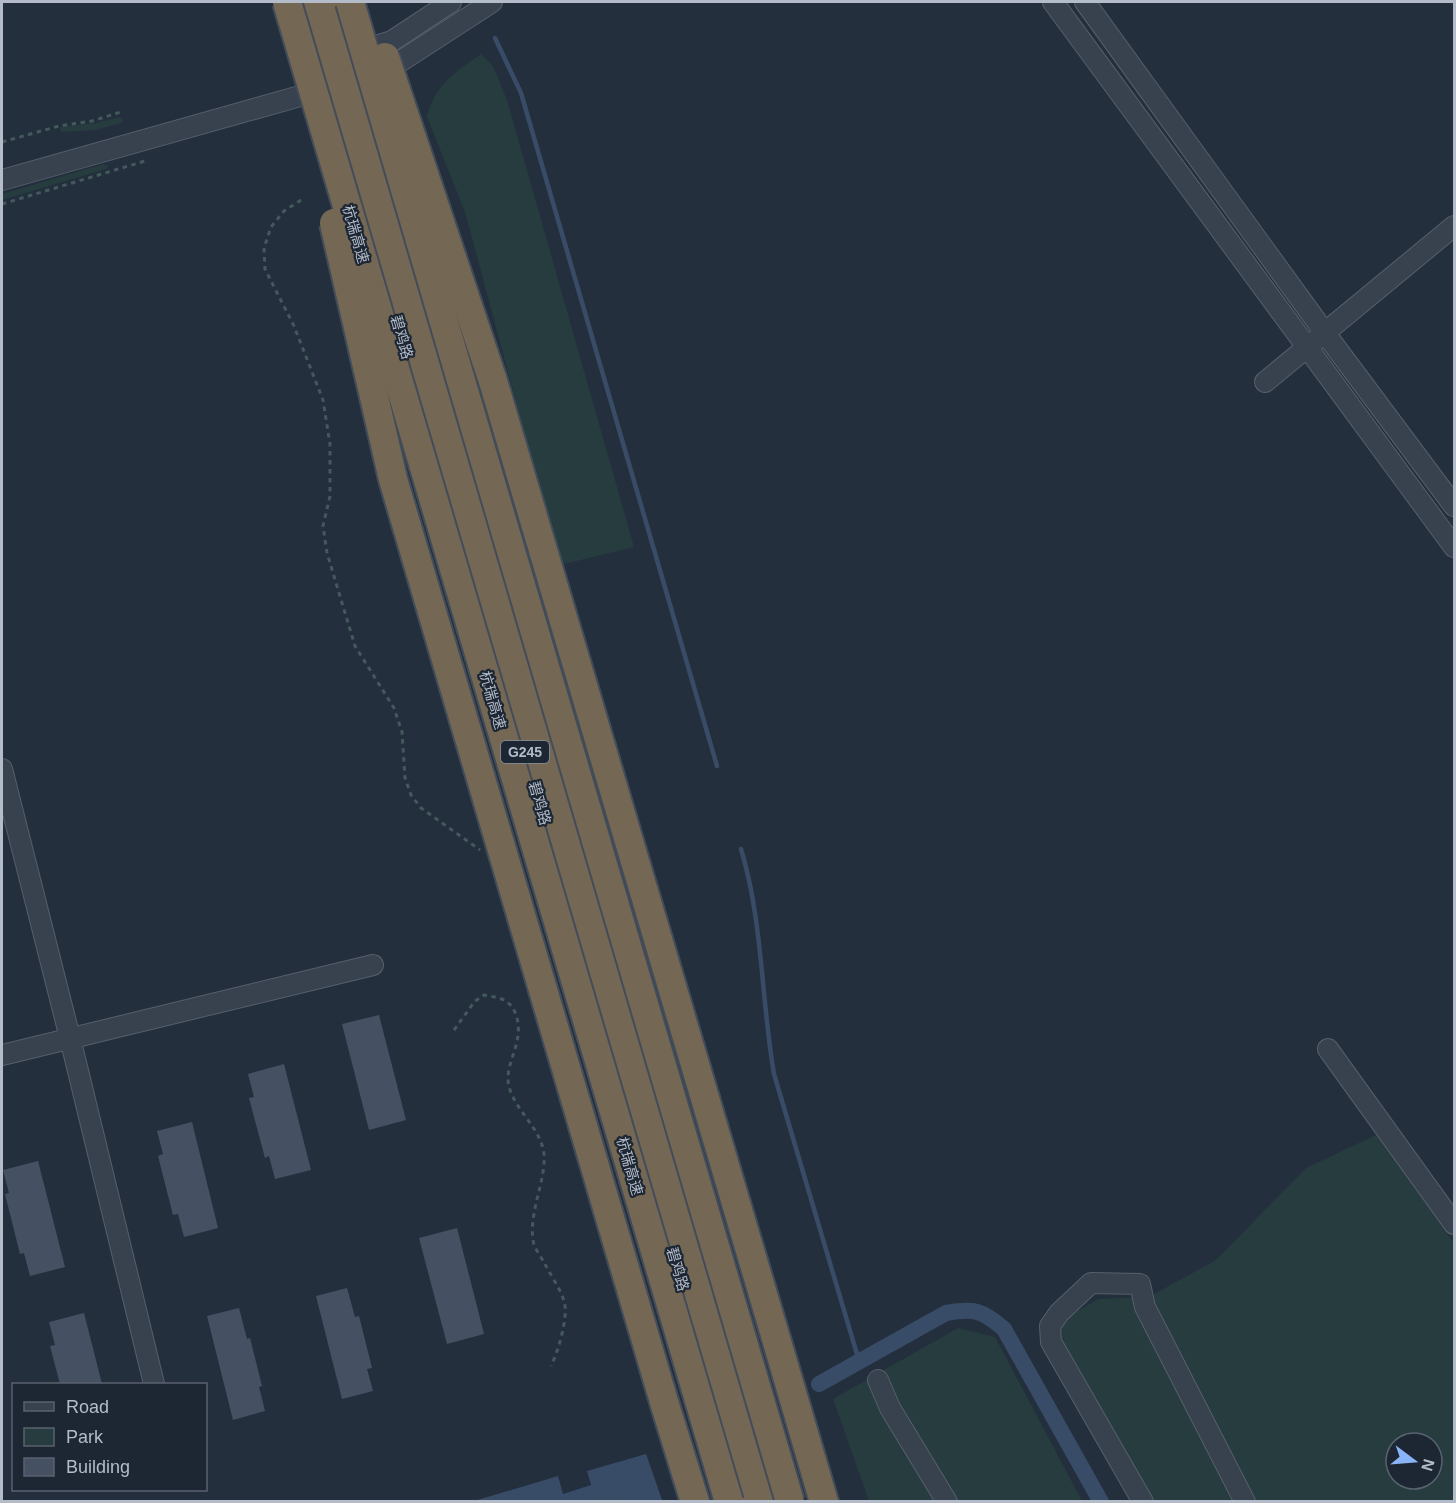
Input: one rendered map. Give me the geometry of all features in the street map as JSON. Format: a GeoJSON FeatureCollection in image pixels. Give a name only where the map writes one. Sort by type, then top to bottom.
{"type":"FeatureCollection","features":[{"type":"Feature","properties":{"kind":"highway"},"geometry":{"type":"LineString","coordinates":[[285,2],[393,479],[695,1502]]}},
{"type":"Feature","properties":{"kind":"highway","name":"杭瑞高速"},"geometry":{"type":"LineString","coordinates":[[285,2],[729,1502]]}},
{"type":"Feature","properties":{"kind":"highway","name":"碧鸡路"},"geometry":{"type":"LineString","coordinates":[[303,2],[342,73],[771,1502]]}},
{"type":"Feature","properties":{"kind":"highway","name":"碧鸡路"},"geometry":{"type":"LineString","coordinates":[[330,2],[342,73],[747,1502]]}},
{"type":"Feature","properties":{"kind":"highway"},"geometry":{"type":"LineString","coordinates":[[350,2],[790,1502]]}},
{"type":"Feature","properties":{"kind":"highway"},"geometry":{"type":"LineString","coordinates":[[367,2],[494,381],[824,1502]]}},
{"type":"Feature","properties":{"kind":"street"},"geometry":{"type":"LineString","coordinates":[[342,73],[451,2]]}},
{"type":"Feature","properties":{"kind":"street"},"geometry":{"type":"LineString","coordinates":[[2,180],[342,73],[398,63],[492,2]]}},
{"type":"Feature","properties":{"kind":"street"},"geometry":{"type":"LineString","coordinates":[[1053,2],[1455,547]]}},
{"type":"Feature","properties":{"kind":"street"},"geometry":{"type":"LineString","coordinates":[[1085,2],[1325,333],[1455,506]]}},
{"type":"Feature","properties":{"kind":"street"},"geometry":{"type":"LineString","coordinates":[[1265,382],[1455,226]]}},
{"type":"Feature","properties":{"kind":"street"},"geometry":{"type":"LineString","coordinates":[[2,769],[154,1383]]}},
{"type":"Feature","properties":{"kind":"street"},"geometry":{"type":"LineString","coordinates":[[2,1055],[373,965]]}},
{"type":"Feature","properties":{"kind":"street"},"geometry":{"type":"LineString","coordinates":[[1328,1049],[1455,1224]]}},
{"type":"Feature","properties":{"kind":"street"},"geometry":{"type":"LineString","coordinates":[[1143,1502],[1051,1342],[1050,1326],[1059,1313],[1091,1283],[1140,1284],[1145,1308],[1245,1502]]}},
{"type":"Feature","properties":{"kind":"street"},"geometry":{"type":"LineString","coordinates":[[878,1380],[890,1408],[947,1502]]}},
{"type":"Feature","properties":{"kind":"path"},"geometry":{"type":"LineString","coordinates":[[2,142],[121,112]]}},
{"type":"Feature","properties":{"kind":"path"},"geometry":{"type":"LineString","coordinates":[[2,204],[145,161]]}},
{"type":"Feature","properties":{"kind":"path"},"geometry":{"type":"LineString","coordinates":[[302,200],[284,211],[271,228],[264,248],[265,269],[294,327],[323,400],[330,444],[330,496],[323,526],[327,553],[355,646],[394,708],[402,732],[405,778],[411,795],[422,808],[474,847],[482,850]]}},
{"type":"Feature","properties":{"kind":"path"},"geometry":{"type":"LineString","coordinates":[[454,1030],[475,1000],[484,995],[505,999],[517,1017],[519,1038],[509,1068],[509,1089],[519,1108],[532,1125],[544,1155],[532,1225],[533,1243],[565,1302],[566,1317],[558,1354],[551,1366]]}},
{"type":"Feature","properties":{"kind":"green space"},"geometry":{"type":"Polygon","coordinates":[[[481,54],[493,66],[507,100],[634,547],[560,565],[465,212],[427,117],[435,96],[447,80],[481,54]]]}},
{"type":"Feature","properties":{"kind":"green space"},"geometry":{"type":"Polygon","coordinates":[[[120,117],[123,121],[121,123],[96,130],[61,132],[60,127],[96,123],[120,117]]]}},
{"type":"Feature","properties":{"kind":"green space"},"geometry":{"type":"Polygon","coordinates":[[[104,164],[108,167],[106,169],[2,200],[2,194],[104,164]]]}},
{"type":"Feature","properties":{"kind":"green space"},"geometry":{"type":"Polygon","coordinates":[[[1376,1135],[1454,1243],[1454,1501],[1147,1501],[1055,1338],[1055,1325],[1098,1299],[1149,1297],[1216,1260],[1306,1168],[1376,1135]]]}},
{"type":"Feature","properties":{"kind":"green space"},"geometry":{"type":"Polygon","coordinates":[[[958,1328],[995,1337],[1082,1501],[869,1501],[833,1399],[958,1328]]]}},
{"type":"Feature","properties":{"kind":"water"},"geometry":{"type":"Polygon","coordinates":[[[646,1454],[662,1500],[596,1501],[587,1471],[646,1454]]]}},
{"type":"Feature","properties":{"kind":"water"},"geometry":{"type":"Polygon","coordinates":[[[558,1476],[565,1501],[474,1501],[558,1476]]]}},
{"type":"Feature","properties":{"kind":"building"},"geometry":{"type":"Polygon","coordinates":[[[379,1015],[406,1120],[369,1130],[342,1024],[379,1015]]]}},
{"type":"Feature","properties":{"kind":"building"},"geometry":{"type":"Polygon","coordinates":[[[284,1064],[311,1170],[275,1179],[269,1156],[265,1158],[249,1098],[254,1097],[248,1074],[284,1064]]]}},
{"type":"Feature","properties":{"kind":"building"},"geometry":{"type":"Polygon","coordinates":[[[192,1122],[218,1228],[184,1237],[178,1214],[173,1215],[158,1156],[163,1154],[157,1131],[192,1122]]]}},
{"type":"Feature","properties":{"kind":"building"},"geometry":{"type":"Polygon","coordinates":[[[38,1161],[65,1267],[30,1276],[24,1253],[20,1254],[5,1194],[9,1193],[3,1170],[38,1161]]]}},
{"type":"Feature","properties":{"kind":"building"},"geometry":{"type":"Polygon","coordinates":[[[457,1228],[484,1334],[447,1344],[419,1238],[457,1228]]]}},
{"type":"Feature","properties":{"kind":"building"},"geometry":{"type":"Polygon","coordinates":[[[347,1288],[355,1317],[359,1316],[372,1368],[367,1369],[373,1391],[342,1399],[316,1296],[347,1288]]]}},
{"type":"Feature","properties":{"kind":"building"},"geometry":{"type":"Polygon","coordinates":[[[239,1308],[247,1339],[250,1338],[262,1386],[259,1387],[265,1411],[233,1420],[207,1316],[239,1308]]]}},
{"type":"Feature","properties":{"kind":"building"},"geometry":{"type":"Polygon","coordinates":[[[84,1313],[102,1383],[60,1383],[50,1346],[55,1345],[49,1322],[84,1313]]]}},
{"type":"Feature","properties":{"kind":"waterway"},"geometry":{"type":"LineString","coordinates":[[495,38],[521,93],[717,766]]}},
{"type":"Feature","properties":{"kind":"waterway"},"geometry":{"type":"LineString","coordinates":[[741,849],[754,904],[774,1074],[859,1361]]}},
{"type":"Feature","properties":{"kind":"waterway"},"geometry":{"type":"LineString","coordinates":[[819,1384],[946,1313],[971,1311],[983,1314],[1004,1329],[1101,1502]]}},
{"type":"Feature","properties":{"kind":"waterway"},"geometry":{"type":"LineString","coordinates":[[564,1502],[614,1486]]}}]}
